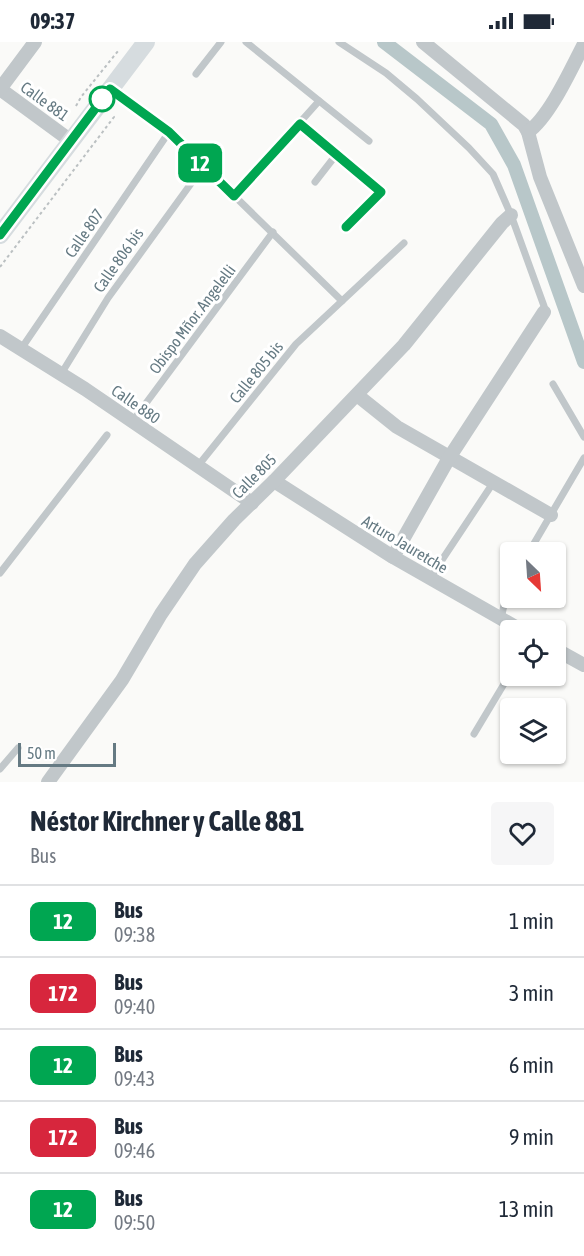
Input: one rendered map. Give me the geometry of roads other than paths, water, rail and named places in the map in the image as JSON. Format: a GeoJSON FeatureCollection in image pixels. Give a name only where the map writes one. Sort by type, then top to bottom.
{"type":"FeatureCollection","features":[{"type":"Feature","properties":{"kind":"main road"},"geometry":{"type":"LineString","coordinates":[[0,235],[146,42]]}},
{"type":"Feature","properties":{"kind":"street"},"geometry":{"type":"LineString","coordinates":[[0,89],[35,42]]}},
{"type":"Feature","properties":{"kind":"street"},"geometry":{"type":"LineString","coordinates":[[423,42],[516,118],[528,132],[540,177],[584,286]]}},
{"type":"Feature","properties":{"kind":"street"},"geometry":{"type":"LineString","coordinates":[[528,132],[541,120],[569,75],[584,44]]}},
{"type":"Feature","properties":{"kind":"street","name":"Calle 881"},"geometry":{"type":"LineString","coordinates":[[0,89],[71,141]]}},
{"type":"Feature","properties":{"kind":"street","name":"Calle 805"},"geometry":{"type":"LineString","coordinates":[[48,782],[122,680],[161,614],[195,564],[227,527],[404,345],[502,223],[511,215]]}},
{"type":"Feature","properties":{"kind":"street"},"geometry":{"type":"LineString","coordinates":[[393,557],[449,458],[544,312]]}},
{"type":"Feature","properties":{"kind":"street","name":"Calle 880"},"geometry":{"type":"LineString","coordinates":[[0,336],[61,374],[252,502]]}},
{"type":"Feature","properties":{"kind":"street"},"geometry":{"type":"LineString","coordinates":[[357,395],[397,427],[551,515]]}},
{"type":"Feature","properties":{"kind":"street","name":"Arturo Jauretche"},"geometry":{"type":"LineString","coordinates":[[274,481],[393,557],[501,620]]}},
{"type":"Feature","properties":{"kind":"street"},"geometry":{"type":"LineString","coordinates":[[566,655],[584,665]]}},
{"type":"Feature","properties":{"kind":"lane"},"geometry":{"type":"LineString","coordinates":[[196,74],[221,42]]}},
{"type":"Feature","properties":{"kind":"lane"},"geometry":{"type":"LineString","coordinates":[[246,42],[369,141]]}},
{"type":"Feature","properties":{"kind":"lane"},"geometry":{"type":"LineString","coordinates":[[339,42],[386,73],[469,148],[493,174],[511,215],[544,306],[544,312]]}},
{"type":"Feature","properties":{"kind":"lane"},"geometry":{"type":"LineString","coordinates":[[110,89],[169,132],[342,301]]}},
{"type":"Feature","properties":{"kind":"lane"},"geometry":{"type":"LineString","coordinates":[[234,196],[319,101]]}},
{"type":"Feature","properties":{"kind":"lane"},"geometry":{"type":"LineString","coordinates":[[300,124],[381,192],[346,227]]}},
{"type":"Feature","properties":{"kind":"lane","name":"Calle 807"},"geometry":{"type":"LineString","coordinates":[[21,349],[169,132]]}},
{"type":"Feature","properties":{"kind":"lane"},"geometry":{"type":"LineString","coordinates":[[315,182],[336,155]]}},
{"type":"Feature","properties":{"kind":"lane","name":"Calle 806 bis"},"geometry":{"type":"LineString","coordinates":[[61,374],[108,298],[203,167]]}},
{"type":"Feature","properties":{"kind":"lane","name":"Obispo Mñor. Angelelli"},"geometry":{"type":"LineString","coordinates":[[132,422],[273,232]]}},
{"type":"Feature","properties":{"kind":"lane","name":"Calle 805 bis"},"geometry":{"type":"LineString","coordinates":[[197,467],[296,344],[404,243]]}},
{"type":"Feature","properties":{"kind":"lane"},"geometry":{"type":"LineString","coordinates":[[553,384],[584,437]]}},
{"type":"Feature","properties":{"kind":"lane"},"geometry":{"type":"LineString","coordinates":[[0,573],[107,435]]}},
{"type":"Feature","properties":{"kind":"lane"},"geometry":{"type":"LineString","coordinates":[[536,542],[584,458]]}},
{"type":"Feature","properties":{"kind":"lane"},"geometry":{"type":"LineString","coordinates":[[430,578],[493,483]]}},
{"type":"Feature","properties":{"kind":"lane"},"geometry":{"type":"LineString","coordinates":[[501,620],[504,608]]}},
{"type":"Feature","properties":{"kind":"lane"},"geometry":{"type":"LineString","coordinates":[[474,734],[503,686]]}},
{"type":"Feature","properties":{"kind":"lane"},"geometry":{"type":"LineString","coordinates":[[0,769],[18,748]]}},
{"type":"Feature","properties":{"kind":"waterway"},"geometry":{"type":"LineString","coordinates":[[384,42],[491,124],[514,165],[584,362]]}}]}
